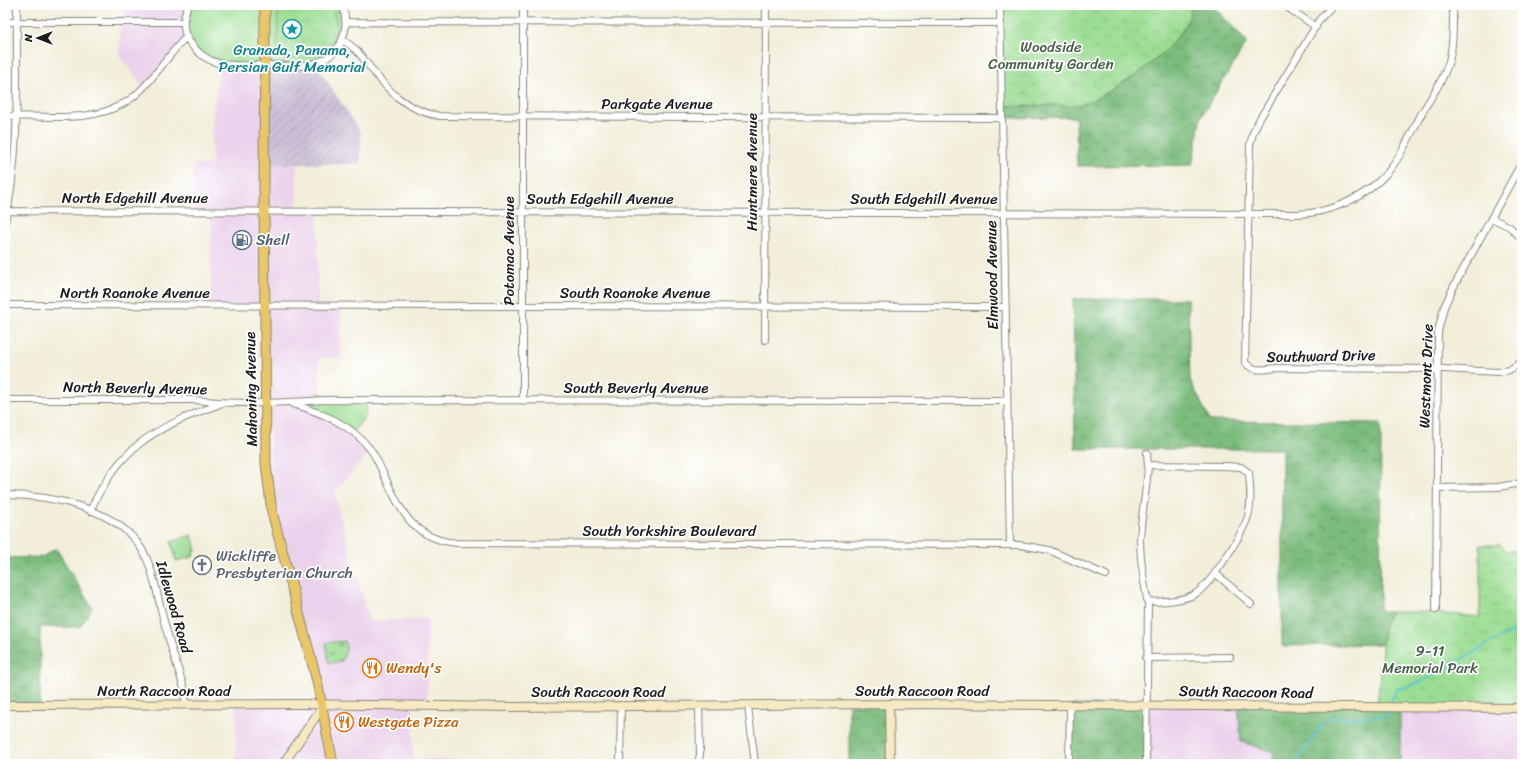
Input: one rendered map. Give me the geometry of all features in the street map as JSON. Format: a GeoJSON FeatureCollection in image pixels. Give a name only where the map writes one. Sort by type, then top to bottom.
{"type":"FeatureCollection","features":[{"type":"Feature","properties":{"kind":"main road","name":"Mahoning Avenue"},"geometry":{"type":"LineString","coordinates":[[265,5],[264,211],[266,464],[272,512],[323,706],[333,764]]}},
{"type":"Feature","properties":{"kind":"street"},"geometry":{"type":"LineString","coordinates":[[5,222],[6,211],[10,198],[16,116],[17,5]]}},
{"type":"Feature","properties":{"kind":"street"},"geometry":{"type":"LineString","coordinates":[[187,6],[183,22],[186,36],[199,54],[213,63],[230,65],[302,65],[315,63],[332,53],[342,40],[347,22],[343,5]]}},
{"type":"Feature","properties":{"kind":"street","name":"Potomac Avenue"},"geometry":{"type":"LineString","coordinates":[[522,400],[523,5]]}},
{"type":"Feature","properties":{"kind":"street","name":"Huntmere Avenue"},"geometry":{"type":"LineString","coordinates":[[765,340],[766,5]]}},
{"type":"Feature","properties":{"kind":"street","name":"Elmwood Avenue"},"geometry":{"type":"LineString","coordinates":[[1000,5],[1010,544]]}},
{"type":"Feature","properties":{"kind":"street"},"geometry":{"type":"LineString","coordinates":[[1284,5],[1316,28]]}},
{"type":"Feature","properties":{"kind":"street","name":"Southward Drive"},"geometry":{"type":"LineString","coordinates":[[1333,5],[1316,28],[1253,134],[1250,145],[1247,330],[1244,358],[1248,366],[1259,370],[1276,368],[1438,369],[1498,372],[1509,370],[1522,362]]}},
{"type":"Feature","properties":{"kind":"street","name":"South Edgehill Avenue"},"geometry":{"type":"LineString","coordinates":[[264,211],[1305,214],[1329,210],[1347,203],[1360,195],[1384,175],[1400,154],[1446,68],[1452,41],[1453,5]]}},
{"type":"Feature","properties":{"kind":"street"},"geometry":{"type":"LineString","coordinates":[[5,22],[183,22]]}},
{"type":"Feature","properties":{"kind":"street"},"geometry":{"type":"LineString","coordinates":[[347,22],[1001,23]]}},
{"type":"Feature","properties":{"kind":"street"},"geometry":{"type":"LineString","coordinates":[[5,116],[86,116],[108,112],[122,105],[141,90],[186,36]]}},
{"type":"Feature","properties":{"kind":"street","name":"Parkgate Avenue"},"geometry":{"type":"LineString","coordinates":[[342,40],[354,47],[396,97],[417,110],[440,116],[1002,118]]}},
{"type":"Feature","properties":{"kind":"street","name":"Westmont Drive"},"geometry":{"type":"LineString","coordinates":[[1436,610],[1438,332],[1444,307],[1522,162]]}},
{"type":"Feature","properties":{"kind":"street","name":"North Edgehill Avenue"},"geometry":{"type":"LineString","coordinates":[[6,211],[264,211]]}},
{"type":"Feature","properties":{"kind":"street"},"geometry":{"type":"LineString","coordinates":[[1491,218],[1510,227],[1522,238]]}},
{"type":"Feature","properties":{"kind":"street","name":"North Roanoke Avenue"},"geometry":{"type":"LineString","coordinates":[[5,305],[265,306]]}},
{"type":"Feature","properties":{"kind":"street","name":"South Roanoke Avenue"},"geometry":{"type":"LineString","coordinates":[[265,306],[1006,307]]}},
{"type":"Feature","properties":{"kind":"street","name":"North Beverly Avenue"},"geometry":{"type":"LineString","coordinates":[[5,400],[194,400],[221,403],[265,403]]}},
{"type":"Feature","properties":{"kind":"street","name":"South Beverly Avenue"},"geometry":{"type":"LineString","coordinates":[[265,403],[325,400],[1007,401]]}},
{"type":"Feature","properties":{"kind":"street"},"geometry":{"type":"LineString","coordinates":[[90,511],[109,475],[137,444],[167,424],[221,403]]}},
{"type":"Feature","properties":{"kind":"street","name":"South Yorkshire Boulevard"},"geometry":{"type":"LineString","coordinates":[[289,403],[330,418],[357,436],[374,455],[406,518],[420,532],[442,542],[1010,544],[1049,550],[1106,575]]}},
{"type":"Feature","properties":{"kind":"street"},"geometry":{"type":"LineString","coordinates":[[1146,764],[1147,601],[1144,588],[1140,539],[1146,492],[1148,465],[1147,453]]}},
{"type":"Feature","properties":{"kind":"street"},"geometry":{"type":"LineString","coordinates":[[1147,601],[1171,601],[1195,594],[1215,573],[1246,524],[1249,514],[1251,492],[1249,473],[1241,467],[1148,465]]}},
{"type":"Feature","properties":{"kind":"street"},"geometry":{"type":"LineString","coordinates":[[1437,488],[1498,488],[1522,483]]}},
{"type":"Feature","properties":{"kind":"street","name":"Idlewood Road"},"geometry":{"type":"LineString","coordinates":[[5,494],[40,497],[72,504],[116,523],[135,541],[145,556],[184,688],[186,705]]}},
{"type":"Feature","properties":{"kind":"street"},"geometry":{"type":"LineString","coordinates":[[1215,573],[1251,604]]}},
{"type":"Feature","properties":{"kind":"street"},"geometry":{"type":"LineString","coordinates":[[1146,658],[1230,657]]}},
{"type":"Feature","properties":{"kind":"street"},"geometry":{"type":"LineString","coordinates":[[889,704],[890,764]]}},
{"type":"Feature","properties":{"kind":"street","name":"South Raccoon Road"},"geometry":{"type":"LineString","coordinates":[[323,706],[748,706],[889,704],[1522,708]]}},
{"type":"Feature","properties":{"kind":"street","name":"North Raccoon Road"},"geometry":{"type":"LineString","coordinates":[[5,705],[323,706]]}},
{"type":"Feature","properties":{"kind":"street"},"geometry":{"type":"LineString","coordinates":[[620,764],[621,705]]}},
{"type":"Feature","properties":{"kind":"street"},"geometry":{"type":"LineString","coordinates":[[1069,764],[1070,705]]}},
{"type":"Feature","properties":{"kind":"street"},"geometry":{"type":"LineString","coordinates":[[283,764],[323,706]]}},
{"type":"Feature","properties":{"kind":"street"},"geometry":{"type":"LineString","coordinates":[[698,764],[700,754],[699,706]]}},
{"type":"Feature","properties":{"kind":"street"},"geometry":{"type":"LineString","coordinates":[[748,706],[755,764]]}},
{"type":"Feature","properties":{"kind":"shaded area"},"geometry":{"type":"Polygon","coordinates":[[[125,5],[188,5],[186,37],[144,87],[120,57],[120,22],[125,22],[125,5]]]}},
{"type":"Feature","properties":{"kind":"shaded area"},"geometry":{"type":"Polygon","coordinates":[[[315,63],[361,133],[361,164],[264,164],[265,65],[315,63]]]}},
{"type":"Feature","properties":{"kind":"shaded area"},"geometry":{"type":"Polygon","coordinates":[[[220,64],[265,65],[264,164],[297,164],[297,211],[318,211],[318,306],[341,306],[341,358],[319,358],[320,400],[337,421],[371,450],[334,493],[369,621],[428,619],[427,705],[413,705],[413,759],[473,760],[473,764],[236,764],[236,705],[322,706],[272,512],[265,306],[211,306],[211,212],[194,211],[193,165],[212,164],[212,119],[220,64]]]}},
{"type":"Feature","properties":{"kind":"shaded area"},"geometry":{"type":"Polygon","coordinates":[[[1146,705],[1238,705],[1274,752],[1272,764],[1146,764],[1146,705]]]}},
{"type":"Feature","properties":{"kind":"shaded area"},"geometry":{"type":"Polygon","coordinates":[[[1400,707],[1522,708],[1522,764],[1400,764],[1400,707]]]}},
{"type":"Feature","properties":{"kind":"green space"},"geometry":{"type":"Polygon","coordinates":[[[188,5],[342,5],[347,22],[335,50],[315,63],[235,65],[199,54],[184,26],[188,5]]]}},
{"type":"Feature","properties":{"kind":"green space"},"geometry":{"type":"Polygon","coordinates":[[[278,5],[332,5],[336,22],[333,39],[329,46],[315,56],[306,58],[278,58],[278,5]]]}},
{"type":"Feature","properties":{"kind":"green space","name":"Woodside Community Garden"},"geometry":{"type":"Polygon","coordinates":[[[1000,5],[1191,5],[1188,20],[1178,36],[1164,51],[1129,80],[1110,91],[1093,100],[1078,105],[1002,106],[1000,5]]]}},
{"type":"Feature","properties":{"kind":"green space"},"geometry":{"type":"Polygon","coordinates":[[[1191,5],[1212,5],[1247,42],[1201,117],[1192,165],[1077,166],[1076,117],[1002,118],[1002,106],[1078,105],[1093,100],[1129,80],[1148,66],[1178,36],[1188,20],[1191,5]]]}},
{"type":"Feature","properties":{"kind":"green space"},"geometry":{"type":"Polygon","coordinates":[[[1073,299],[1188,299],[1190,380],[1210,421],[1381,423],[1380,611],[1391,612],[1384,625],[1383,644],[1282,646],[1282,449],[1075,449],[1073,299]]]}},
{"type":"Feature","properties":{"kind":"green space"},"geometry":{"type":"Polygon","coordinates":[[[367,400],[365,416],[353,432],[348,428],[289,403],[367,400]]]}},
{"type":"Feature","properties":{"kind":"green space"},"geometry":{"type":"Polygon","coordinates":[[[192,535],[196,550],[194,551],[193,557],[176,561],[171,542],[192,535]]]}},
{"type":"Feature","properties":{"kind":"green space","name":"9-11 Memorial Park"},"geometry":{"type":"Polygon","coordinates":[[[1480,545],[1501,545],[1506,551],[1522,551],[1522,708],[1377,707],[1384,625],[1391,612],[1426,612],[1480,617],[1480,545]]]}},
{"type":"Feature","properties":{"kind":"green space"},"geometry":{"type":"Polygon","coordinates":[[[56,548],[92,608],[80,627],[40,627],[40,705],[5,705],[5,558],[42,557],[56,548]]]}},
{"type":"Feature","properties":{"kind":"green space"},"geometry":{"type":"Polygon","coordinates":[[[345,641],[346,649],[342,661],[329,663],[326,643],[345,641]]]}},
{"type":"Feature","properties":{"kind":"green space"},"geometry":{"type":"Polygon","coordinates":[[[889,704],[890,764],[849,764],[849,705],[889,704]]]}},
{"type":"Feature","properties":{"kind":"green space"},"geometry":{"type":"Polygon","coordinates":[[[1070,705],[1146,705],[1146,764],[1069,764],[1070,705]]]}},
{"type":"Feature","properties":{"kind":"green space"},"geometry":{"type":"Polygon","coordinates":[[[1238,705],[1400,707],[1400,764],[1272,764],[1274,752],[1241,742],[1238,705]]]}},
{"type":"Feature","properties":{"kind":"waterway"},"geometry":{"type":"LineString","coordinates":[[1391,703],[1396,690],[1421,682],[1497,639],[1522,629]]}},
{"type":"Feature","properties":{"kind":"waterway"},"geometry":{"type":"LineString","coordinates":[[1327,718],[1386,716],[1389,713]]}},
{"type":"Feature","properties":{"kind":"waterway"},"geometry":{"type":"LineString","coordinates":[[1295,764],[1323,723]]}},
{"type":"Feature","properties":{"kind":"place","name":"Granada, Panama, Persian Gulf Memorial"},"geometry":{"type":"Point","coordinates":[292,29]}},
{"type":"Feature","properties":{"kind":"place","name":"Shell"},"geometry":{"type":"Point","coordinates":[242,240]}},
{"type":"Feature","properties":{"kind":"place","name":"Wickliffe Presbyterian Church"},"geometry":{"type":"Point","coordinates":[202,565]}},
{"type":"Feature","properties":{"kind":"place","name":"Wendy's"},"geometry":{"type":"Point","coordinates":[372,668]}},
{"type":"Feature","properties":{"kind":"place","name":"Westgate Pizza"},"geometry":{"type":"Point","coordinates":[344,722]}}]}
